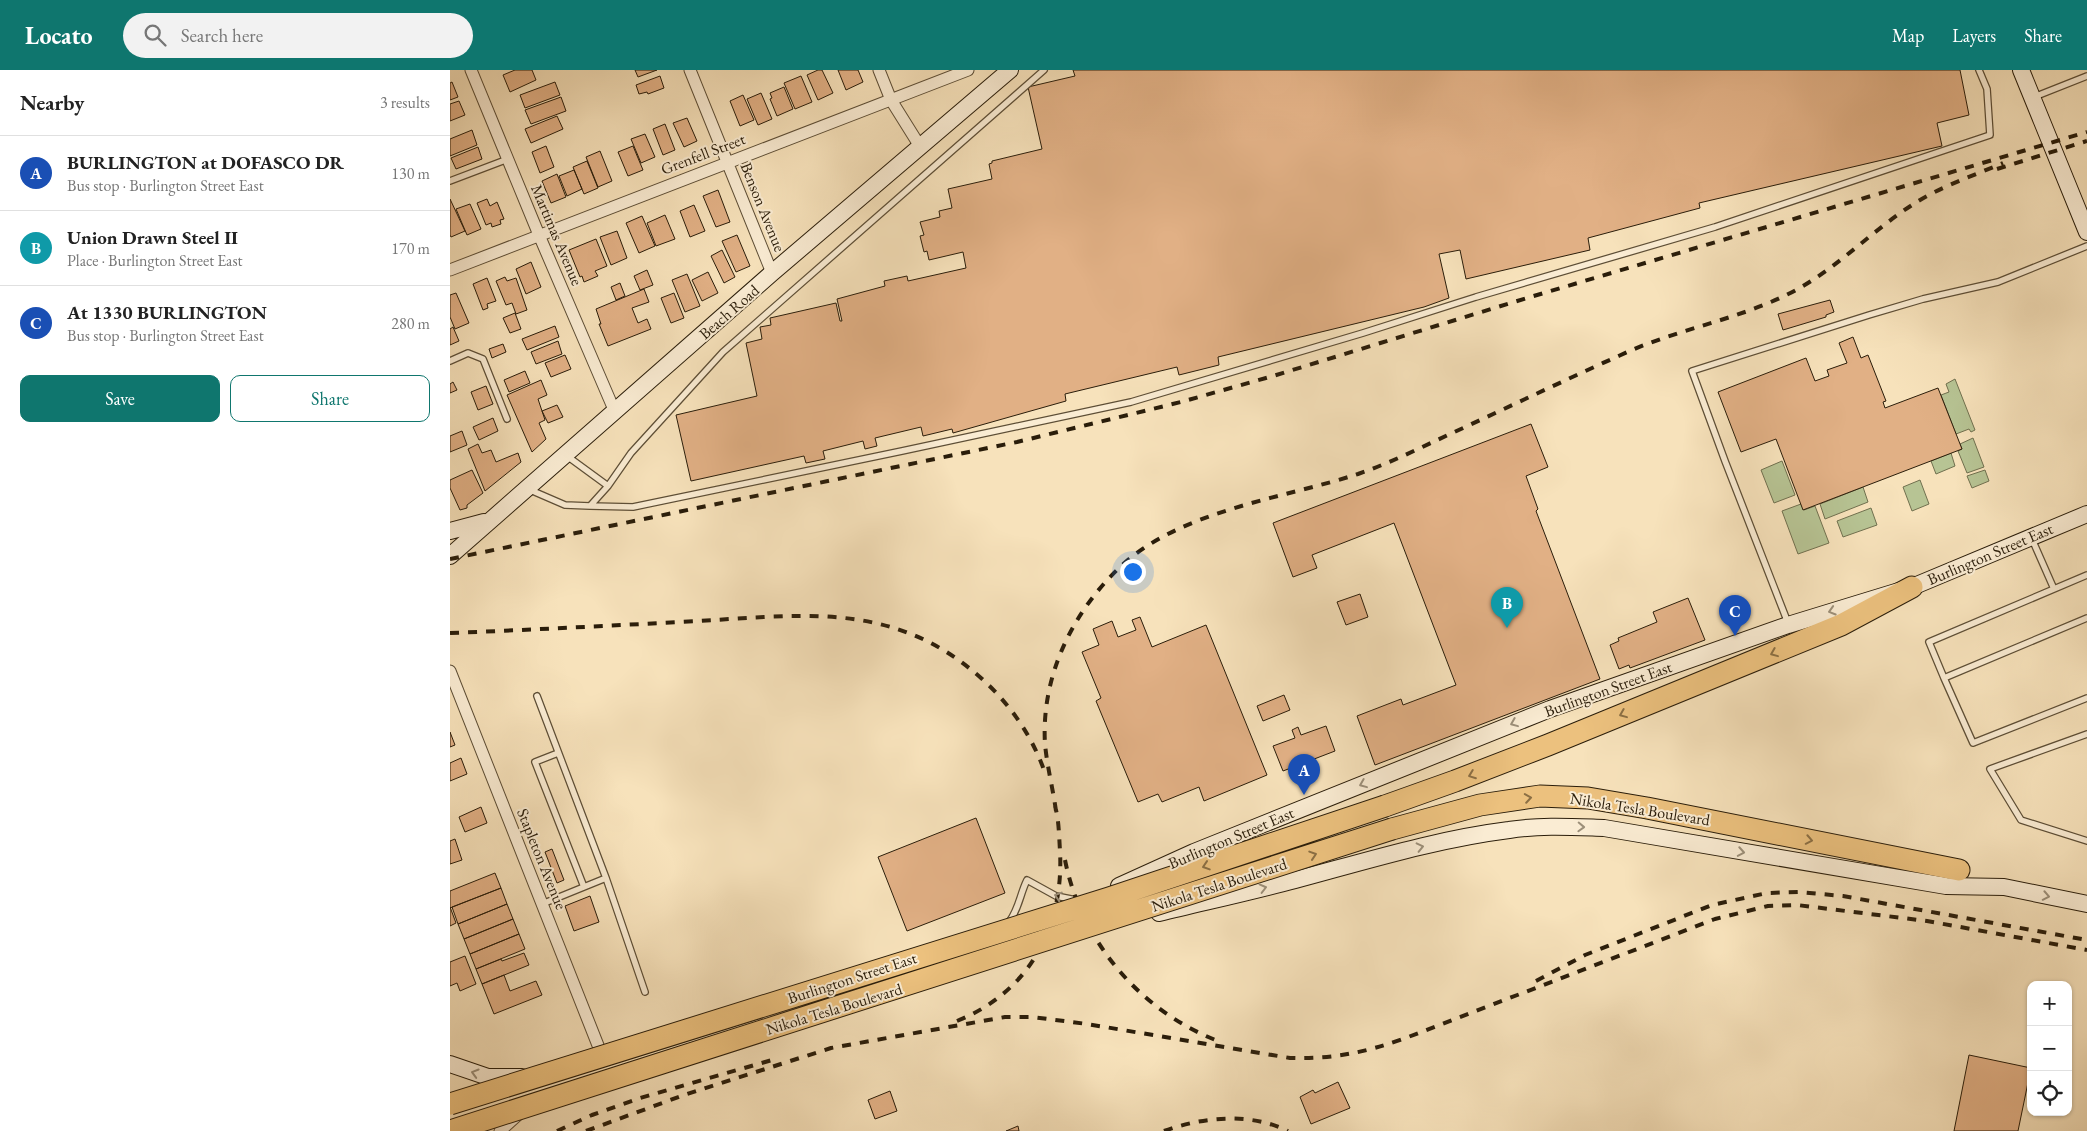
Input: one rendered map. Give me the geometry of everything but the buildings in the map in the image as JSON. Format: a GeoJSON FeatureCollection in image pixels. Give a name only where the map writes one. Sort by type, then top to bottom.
{"type":"FeatureCollection","features":[{"type":"Feature","properties":{"kind":"highway","name":"Nikola Tesla Boulevard"},"geometry":{"type":"LineString","coordinates":[[450,1103],[1110,898],[1385,806],[1540,748],[1832,629],[1912,587]]}},
{"type":"Feature","properties":{"kind":"highway","name":"Nikola Tesla Boulevard"},"geometry":{"type":"LineString","coordinates":[[450,1131],[1392,829],[1480,805],[1531,797],[1588,798],[1751,828],[1958,870]]}},
{"type":"Feature","properties":{"kind":"main road","name":"Beach Road"},"geometry":{"type":"LineString","coordinates":[[450,556],[772,273],[921,148],[1010,70]]}},
{"type":"Feature","properties":{"kind":"main road"},"geometry":{"type":"LineString","coordinates":[[2021,70],[2085,221]]}},
{"type":"Feature","properties":{"kind":"main road","name":"Burlington Street East"},"geometry":{"type":"LineString","coordinates":[[450,1103],[603,1058],[1076,906],[1194,852],[1272,825],[1550,709],[1788,625],[1912,587],[2087,514]]}},
{"type":"Feature","properties":{"kind":"main road"},"geometry":{"type":"LineString","coordinates":[[450,531],[466,528],[492,519]]}},
{"type":"Feature","properties":{"kind":"main road","name":"Burlington Street East"},"geometry":{"type":"LineString","coordinates":[[456,1131],[634,1063],[1085,931],[1293,881],[1391,854],[1510,830],[1552,826],[1604,828],[1946,886],[2004,887],[2087,904]]}},
{"type":"Feature","properties":{"kind":"main road","name":"Nikola Tesla Boulevard"},"geometry":{"type":"LineString","coordinates":[[1958,870],[2004,887]]}},
{"type":"Feature","properties":{"kind":"main road"},"geometry":{"type":"LineString","coordinates":[[450,1064],[488,1077],[537,1077]]}},
{"type":"Feature","properties":{"kind":"street","name":"Martimas Avenue"},"geometry":{"type":"LineString","coordinates":[[471,70],[615,412]]}},
{"type":"Feature","properties":{"kind":"street","name":"Benson Avenue"},"geometry":{"type":"LineString","coordinates":[[690,70],[772,273]]}},
{"type":"Feature","properties":{"kind":"street"},"geometry":{"type":"LineString","coordinates":[[879,70],[891,100],[921,148]]}},
{"type":"Feature","properties":{"kind":"street","name":"Grenfell Street"},"geometry":{"type":"LineString","coordinates":[[450,270],[968,70]]}},
{"type":"Feature","properties":{"kind":"street","name":"Stapleton Avenue"},"geometry":{"type":"LineString","coordinates":[[450,671],[603,1058]]}},
{"type":"Feature","properties":{"kind":"street"},"geometry":{"type":"LineString","coordinates":[[500,1131],[511,1120],[544,1096]]}},
{"type":"Feature","properties":{"kind":"lane"},"geometry":{"type":"LineString","coordinates":[[590,506],[608,486],[631,454],[723,352],[1044,70]]}},
{"type":"Feature","properties":{"kind":"lane"},"geometry":{"type":"LineString","coordinates":[[528,489],[565,505],[633,507],[902,452],[1131,402],[1363,333],[1476,297],[1715,227],[1990,135],[1987,89],[1979,70]]}},
{"type":"Feature","properties":{"kind":"lane"},"geometry":{"type":"LineString","coordinates":[[2032,98],[2087,76]]}},
{"type":"Feature","properties":{"kind":"lane"},"geometry":{"type":"LineString","coordinates":[[450,181],[508,159]]}},
{"type":"Feature","properties":{"kind":"lane"},"geometry":{"type":"LineString","coordinates":[[1788,625],[1692,371],[1897,306],[1998,282],[2087,246]]}},
{"type":"Feature","properties":{"kind":"lane"},"geometry":{"type":"LineString","coordinates":[[450,360],[468,353],[483,359],[507,419]]}},
{"type":"Feature","properties":{"kind":"lane"},"geometry":{"type":"LineString","coordinates":[[567,455],[608,486]]}},
{"type":"Feature","properties":{"kind":"lane"},"geometry":{"type":"LineString","coordinates":[[2031,537],[2054,590]]}},
{"type":"Feature","properties":{"kind":"lane"},"geometry":{"type":"LineString","coordinates":[[2087,575],[1929,642],[1973,743],[2087,698]]}},
{"type":"Feature","properties":{"kind":"lane"},"geometry":{"type":"LineString","coordinates":[[1944,678],[2087,618]]}},
{"type":"Feature","properties":{"kind":"lane"},"geometry":{"type":"LineString","coordinates":[[537,696],[606,878],[645,992]]}},
{"type":"Feature","properties":{"kind":"lane"},"geometry":{"type":"LineString","coordinates":[[2087,734],[1990,769],[2021,820],[2087,841]]}},
{"type":"Feature","properties":{"kind":"lane"},"geometry":{"type":"LineString","coordinates":[[558,753],[535,762],[584,886]]}},
{"type":"Feature","properties":{"kind":"lane"},"geometry":{"type":"LineString","coordinates":[[1277,838],[1280,847]]}},
{"type":"Feature","properties":{"kind":"lane"},"geometry":{"type":"LineString","coordinates":[[1283,855],[1293,881]]}},
{"type":"Feature","properties":{"kind":"lane"},"geometry":{"type":"LineString","coordinates":[[542,904],[606,878]]}},
{"type":"Feature","properties":{"kind":"lane"},"geometry":{"type":"LineString","coordinates":[[1003,929],[1019,904],[1021,890],[1027,880],[1056,896],[1074,900],[1092,898]]}},
{"type":"Feature","properties":{"kind":"green space"},"geometry":{"type":"Polygon","coordinates":[[[1955,379],[1975,430],[1971,432],[1969,429],[1956,434],[1941,395],[1949,392],[1946,384],[1955,379]]]}},
{"type":"Feature","properties":{"kind":"green space"},"geometry":{"type":"Polygon","coordinates":[[[1973,438],[1984,467],[1967,473],[1958,451],[1962,449],[1960,444],[1973,438]]]}},
{"type":"Feature","properties":{"kind":"green space"},"geometry":{"type":"Polygon","coordinates":[[[1951,453],[1955,466],[1936,474],[1931,461],[1951,453]]]}},
{"type":"Feature","properties":{"kind":"green space"},"geometry":{"type":"Polygon","coordinates":[[[1782,461],[1795,495],[1774,503],[1761,470],[1782,461]]]}},
{"type":"Feature","properties":{"kind":"green space"},"geometry":{"type":"Polygon","coordinates":[[[1985,470],[1989,481],[1972,488],[1967,476],[1985,470]]]}},
{"type":"Feature","properties":{"kind":"green space"},"geometry":{"type":"Polygon","coordinates":[[[1920,480],[1929,504],[1912,511],[1903,487],[1920,480]]]}},
{"type":"Feature","properties":{"kind":"green space"},"geometry":{"type":"Polygon","coordinates":[[[1863,487],[1868,502],[1825,519],[1820,504],[1863,487]]]}},
{"type":"Feature","properties":{"kind":"green space"},"geometry":{"type":"Polygon","coordinates":[[[1801,504],[1804,510],[1815,506],[1829,543],[1798,554],[1782,511],[1801,504]]]}},
{"type":"Feature","properties":{"kind":"green space"},"geometry":{"type":"Polygon","coordinates":[[[1871,508],[1877,525],[1843,537],[1837,521],[1871,508]]]}},
{"type":"Feature","properties":{"kind":"railway"},"geometry":{"type":"LineString","coordinates":[[450,559],[1017,442],[1181,402],[2087,132]]}},
{"type":"Feature","properties":{"kind":"railway"},"geometry":{"type":"LineString","coordinates":[[1997,169],[2087,141]]}},
{"type":"Feature","properties":{"kind":"railway"},"geometry":{"type":"LineString","coordinates":[[1056,811],[1045,744],[1045,719],[1048,695],[1054,672],[1062,649],[1086,607],[1117,570],[1141,550],[1199,520],[1231,509],[1358,474],[1382,465],[1632,350],[1776,300],[1826,271],[1897,215],[1922,199],[1945,187],[2003,163]]}},
{"type":"Feature","properties":{"kind":"railway"},"geometry":{"type":"LineString","coordinates":[[450,633],[800,616],[838,617],[875,623],[911,634],[946,652],[981,678],[1001,698],[1018,720],[1033,744],[1044,770]]}},
{"type":"Feature","properties":{"kind":"railway"},"geometry":{"type":"LineString","coordinates":[[957,1021],[982,1009],[1004,993],[1022,975],[1037,954],[1048,931],[1056,906],[1060,879],[1059,834],[1055,806]]}},
{"type":"Feature","properties":{"kind":"railway"},"geometry":{"type":"LineString","coordinates":[[1065,860],[1073,890],[1085,918],[1100,945],[1118,970],[1163,1011],[1190,1028],[1218,1041]]}},
{"type":"Feature","properties":{"kind":"railway"},"geometry":{"type":"LineString","coordinates":[[1536,981],[1585,955],[1712,905],[1767,893],[1798,892],[1843,896],[2087,940]]}},
{"type":"Feature","properties":{"kind":"railway"},"geometry":{"type":"LineString","coordinates":[[586,1131],[684,1095],[831,1048],[1005,1017],[1032,1017],[1087,1024],[1290,1058],[1347,1054],[1403,1039],[1715,919],[1768,906],[1797,905],[1927,921],[2087,950]]}},
{"type":"Feature","properties":{"kind":"railway"},"geometry":{"type":"LineString","coordinates":[[557,1131],[592,1115],[640,1098],[772,1060]]}},
{"type":"Feature","properties":{"kind":"railway"},"geometry":{"type":"LineString","coordinates":[[1164,1131],[1194,1122],[1226,1119],[1258,1121],[1288,1131]]}},
{"type":"Feature","properties":{"kind":"place","name":"Union Drawn Steel II"},"geometry":{"type":"Point","coordinates":[1507,628]}},
{"type":"Feature","properties":{"kind":"place","name":"At 1330 BURLINGTON"},"geometry":{"type":"Point","coordinates":[1735,636]}},
{"type":"Feature","properties":{"kind":"place","name":"BURLINGTON at DOFASCO DR"},"geometry":{"type":"Point","coordinates":[1304,795]}}]}
